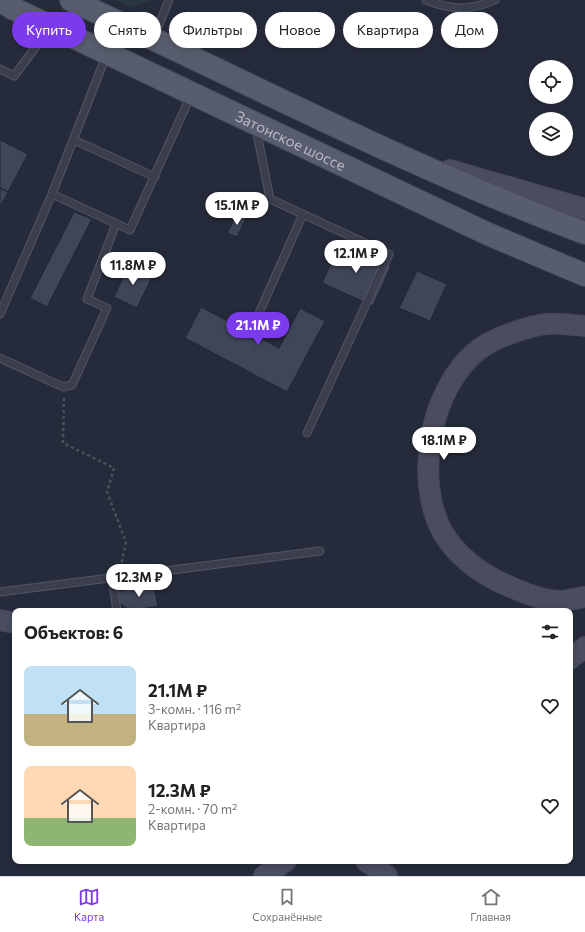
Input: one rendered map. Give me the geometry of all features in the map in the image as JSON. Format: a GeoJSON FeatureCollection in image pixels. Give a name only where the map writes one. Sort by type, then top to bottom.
{"type":"FeatureCollection","features":[{"type":"Feature","properties":{"kind":"main road"},"geometry":{"type":"LineString","coordinates":[[71,0],[97,12]]}},
{"type":"Feature","properties":{"kind":"main road","name":"Затонское шоссе"},"geometry":{"type":"LineString","coordinates":[[4,6],[17,12]]}},
{"type":"Feature","properties":{"kind":"main road"},"geometry":{"type":"LineString","coordinates":[[161,42],[400,155],[491,195],[580,230]]}},
{"type":"Feature","properties":{"kind":"main road","name":"Затонское шоссе"},"geometry":{"type":"LineString","coordinates":[[86,44],[488,234],[585,275]]}},
{"type":"Feature","properties":{"kind":"main road"},"geometry":{"type":"LineString","coordinates":[[400,155],[585,208]]}},
{"type":"Feature","properties":{"kind":"main road"},"geometry":{"type":"LineString","coordinates":[[585,326],[546,324],[512,332],[478,350],[454,376],[435,416],[428,457],[432,505],[442,532],[460,554],[488,577],[526,594],[561,601],[585,597]]}},
{"type":"Feature","properties":{"kind":"main road"},"geometry":{"type":"LineString","coordinates":[[0,620],[12,622]]}},
{"type":"Feature","properties":{"kind":"main road"},"geometry":{"type":"LineString","coordinates":[[573,657],[585,647]]}},
{"type":"Feature","properties":{"kind":"main road"},"geometry":{"type":"LineString","coordinates":[[264,876],[282,864]]}},
{"type":"Feature","properties":{"kind":"main road"},"geometry":{"type":"LineString","coordinates":[[370,864],[387,876]]}},
{"type":"Feature","properties":{"kind":"lane"},"geometry":{"type":"LineString","coordinates":[[161,20],[170,0]]}},
{"type":"Feature","properties":{"kind":"lane"},"geometry":{"type":"LineString","coordinates":[[426,0],[446,8],[480,6],[495,0]]}},
{"type":"Feature","properties":{"kind":"lane"},"geometry":{"type":"LineString","coordinates":[[0,69],[14,76],[35,48]]}},
{"type":"Feature","properties":{"kind":"lane"},"geometry":{"type":"LineString","coordinates":[[0,314],[52,194],[107,54]]}},
{"type":"Feature","properties":{"kind":"lane"},"geometry":{"type":"LineString","coordinates":[[52,194],[130,230],[192,94]]}},
{"type":"Feature","properties":{"kind":"lane"},"geometry":{"type":"LineString","coordinates":[[255,124],[270,199],[389,254],[307,433]]}},
{"type":"Feature","properties":{"kind":"lane"},"geometry":{"type":"LineString","coordinates":[[74,140],[155,177]]}},
{"type":"Feature","properties":{"kind":"lane"},"geometry":{"type":"LineString","coordinates":[[256,320],[303,214]]}},
{"type":"Feature","properties":{"kind":"lane"},"geometry":{"type":"LineString","coordinates":[[0,358],[63,387],[72,385],[107,308],[87,299],[116,224]]}},
{"type":"Feature","properties":{"kind":"lane"},"geometry":{"type":"LineString","coordinates":[[0,592],[320,551]]}},
{"type":"Feature","properties":{"kind":"lane"},"geometry":{"type":"LineString","coordinates":[[116,577],[117,608]]}},
{"type":"Feature","properties":{"kind":"path"},"geometry":{"type":"LineString","coordinates":[[63,387],[65,424],[63,443],[114,468],[107,492],[126,542],[116,577]]}},
{"type":"Feature","properties":{"kind":"shaded area"},"geometry":{"type":"Polygon","coordinates":[[[115,0],[152,0],[131,7],[115,0]]]}},
{"type":"Feature","properties":{"kind":"building"},"geometry":{"type":"Polygon","coordinates":[[[0,140],[28,154],[8,192],[0,188],[0,140]]]}},
{"type":"Feature","properties":{"kind":"building"},"geometry":{"type":"Polygon","coordinates":[[[0,188],[8,192],[0,207],[0,188]]]}},
{"type":"Feature","properties":{"kind":"building"},"geometry":{"type":"Polygon","coordinates":[[[74,212],[92,219],[47,307],[30,298],[74,212]]]}},
{"type":"Feature","properties":{"kind":"building"},"geometry":{"type":"Polygon","coordinates":[[[237,214],[246,218],[237,237],[227,233],[237,214]]]}},
{"type":"Feature","properties":{"kind":"building"},"geometry":{"type":"Polygon","coordinates":[[[340,243],[391,266],[373,306],[322,283],[340,243]]]}},
{"type":"Feature","properties":{"kind":"building"},"geometry":{"type":"Polygon","coordinates":[[[129,264],[153,275],[137,308],[114,297],[129,264]]]}},
{"type":"Feature","properties":{"kind":"building"},"geometry":{"type":"Polygon","coordinates":[[[417,271],[447,284],[430,321],[399,308],[417,271]]]}},
{"type":"Feature","properties":{"kind":"building"},"geometry":{"type":"Polygon","coordinates":[[[201,307],[279,348],[300,308],[325,321],[287,392],[185,338],[201,307]]]}},
{"type":"Feature","properties":{"kind":"building"},"geometry":{"type":"Polygon","coordinates":[[[154,585],[158,606],[147,608],[126,608],[120,604],[118,591],[154,585]]]}}]}
